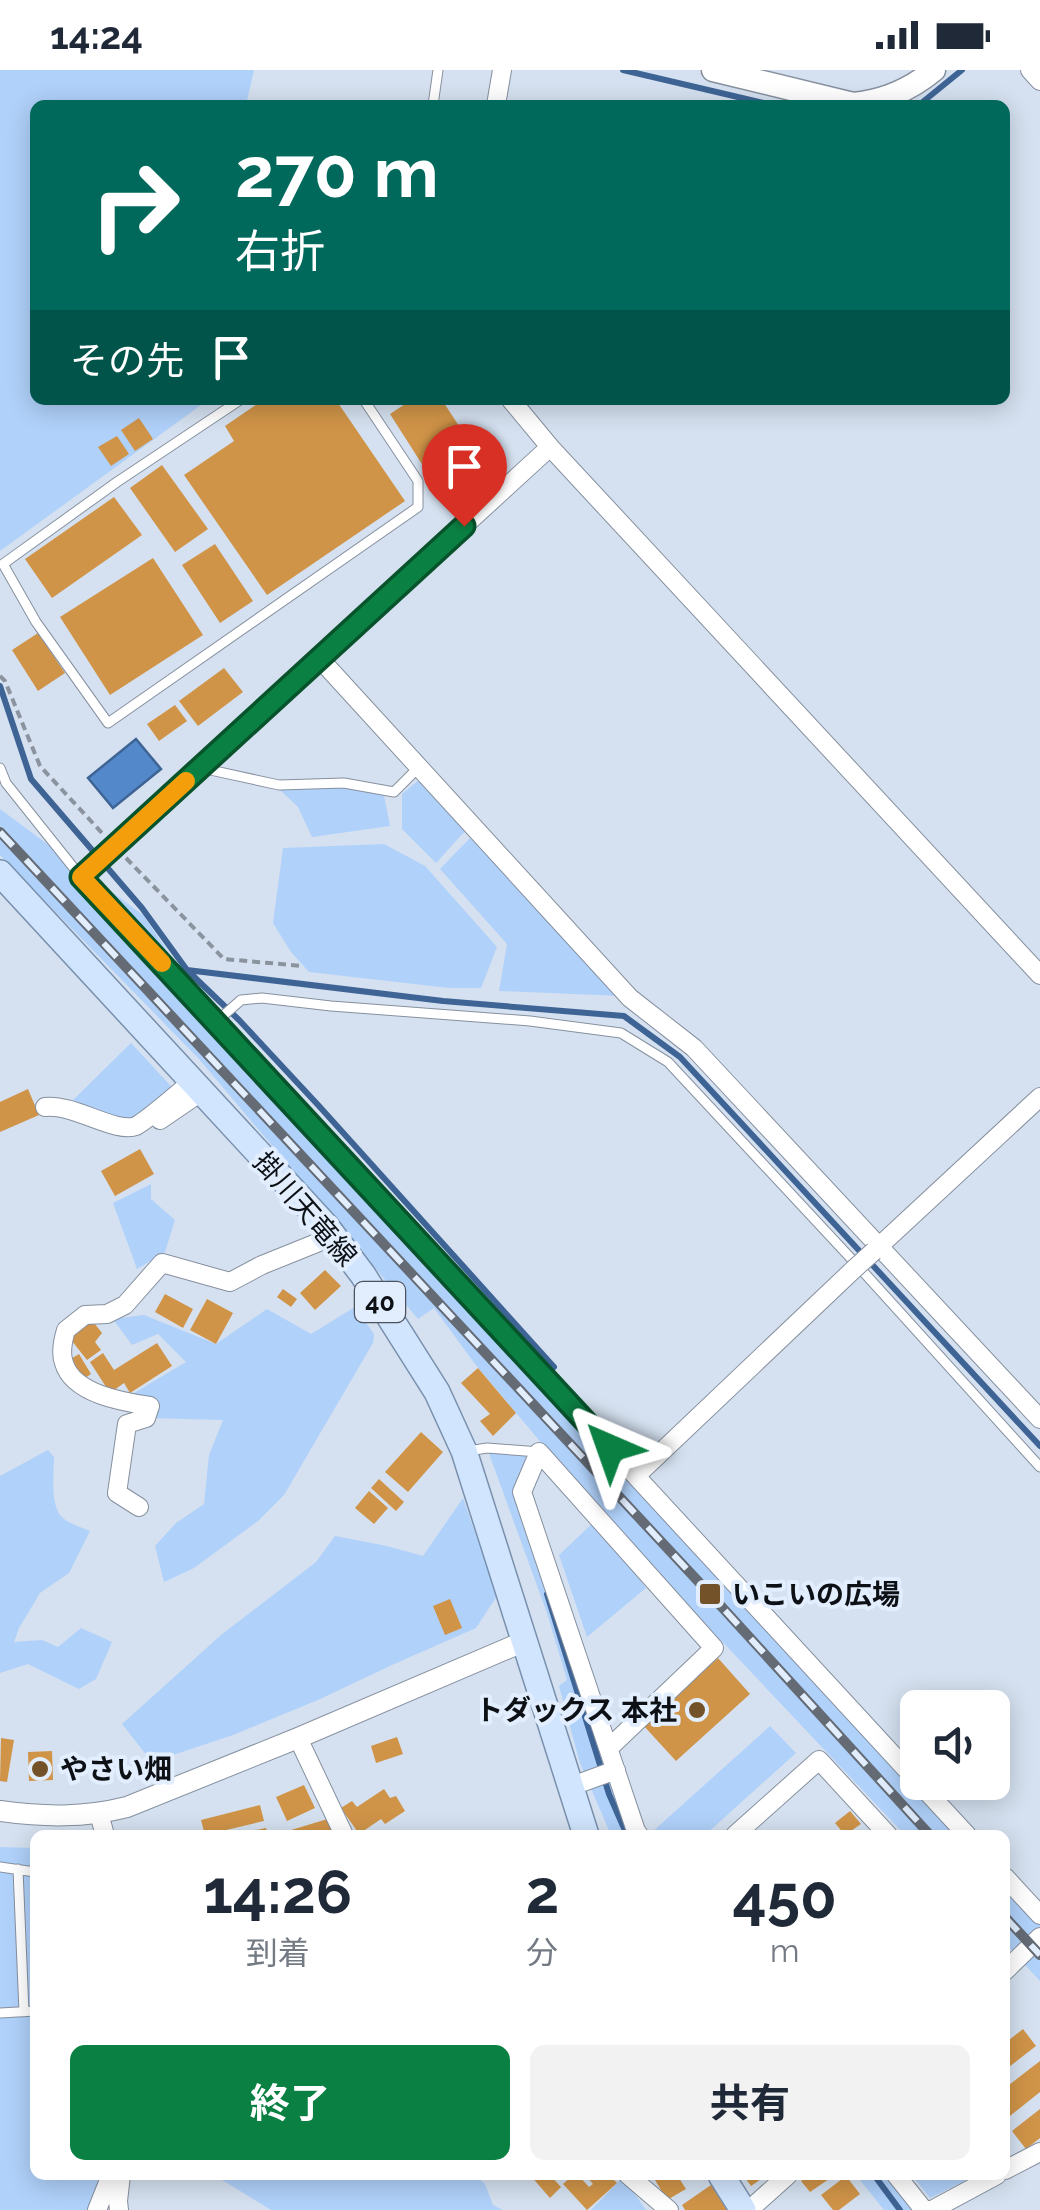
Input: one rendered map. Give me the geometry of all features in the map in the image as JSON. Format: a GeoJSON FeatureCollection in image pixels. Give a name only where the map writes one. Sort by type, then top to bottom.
{"type":"FeatureCollection","features":[{"type":"Feature","properties":{"kind":"main road"},"geometry":{"type":"LineString","coordinates":[[713,70],[837,100]]}},
{"type":"Feature","properties":{"kind":"main road"},"geometry":{"type":"LineString","coordinates":[[882,100],[918,83],[934,70]]}},
{"type":"Feature","properties":{"kind":"main road","name":"掛川天竜線"},"geometry":{"type":"LineString","coordinates":[[0,873],[334,1236],[437,1392],[464,1452],[525,1641],[579,1784],[585,1830]]}},
{"type":"Feature","properties":{"kind":"main road"},"geometry":{"type":"LineString","coordinates":[[725,2180],[746,2210]]}},
{"type":"Feature","properties":{"kind":"street"},"geometry":{"type":"LineString","coordinates":[[497,100],[502,70]]}},
{"type":"Feature","properties":{"kind":"street"},"geometry":{"type":"LineString","coordinates":[[1030,70],[1040,81]]}},
{"type":"Feature","properties":{"kind":"street"},"geometry":{"type":"LineString","coordinates":[[515,405],[1040,975]]}},
{"type":"Feature","properties":{"kind":"street"},"geometry":{"type":"LineString","coordinates":[[87,872],[550,446]]}},
{"type":"Feature","properties":{"kind":"street"},"geometry":{"type":"LineString","coordinates":[[320,659],[630,998],[694,1048],[1040,1420]]}},
{"type":"Feature","properties":{"kind":"street"},"geometry":{"type":"LineString","coordinates":[[45,1107],[57,1105],[134,1127],[196,1087]]}},
{"type":"Feature","properties":{"kind":"street"},"geometry":{"type":"LineString","coordinates":[[135,1138],[196,1087]]}},
{"type":"Feature","properties":{"kind":"street"},"geometry":{"type":"LineString","coordinates":[[636,1476],[1040,1097]]}},
{"type":"Feature","properties":{"kind":"street"},"geometry":{"type":"LineString","coordinates":[[324,1139],[900,1762]]}},
{"type":"Feature","properties":{"kind":"street"},"geometry":{"type":"LineString","coordinates":[[139,1506],[117,1492],[127,1424],[146,1418],[150,1406],[119,1402],[82,1385],[64,1365],[62,1346],[66,1330],[85,1316],[107,1314],[125,1305],[162,1263],[230,1282],[262,1264],[334,1236]]}},
{"type":"Feature","properties":{"kind":"street"},"geometry":{"type":"LineString","coordinates":[[609,1748],[714,1648],[539,1452],[522,1492],[614,1771],[637,1830]]}},
{"type":"Feature","properties":{"kind":"street"},"geometry":{"type":"LineString","coordinates":[[0,1811],[40,1816],[99,1814],[127,1807],[525,1641]]}},
{"type":"Feature","properties":{"kind":"street"},"geometry":{"type":"LineString","coordinates":[[298,1738],[342,1830]]}},
{"type":"Feature","properties":{"kind":"street"},"geometry":{"type":"LineString","coordinates":[[741,1830],[818,1760],[883,1830]]}},
{"type":"Feature","properties":{"kind":"street"},"geometry":{"type":"LineString","coordinates":[[579,1784],[614,1771]]}},
{"type":"Feature","properties":{"kind":"street"},"geometry":{"type":"LineString","coordinates":[[934,1800],[961,1830]]}},
{"type":"Feature","properties":{"kind":"street"},"geometry":{"type":"LineString","coordinates":[[99,1814],[104,1830]]}},
{"type":"Feature","properties":{"kind":"street"},"geometry":{"type":"LineString","coordinates":[[1010,1882],[1040,1915]]}},
{"type":"Feature","properties":{"kind":"street"},"geometry":{"type":"LineString","coordinates":[[1010,1963],[1040,1937]]}},
{"type":"Feature","properties":{"kind":"street"},"geometry":{"type":"LineString","coordinates":[[1010,2167],[1040,2152]]}},
{"type":"Feature","properties":{"kind":"street"},"geometry":{"type":"LineString","coordinates":[[97,2210],[108,2180]]}},
{"type":"Feature","properties":{"kind":"street"},"geometry":{"type":"LineString","coordinates":[[119,2210],[120,2180]]}},
{"type":"Feature","properties":{"kind":"street"},"geometry":{"type":"LineString","coordinates":[[634,2180],[668,2210]]}},
{"type":"Feature","properties":{"kind":"street"},"geometry":{"type":"LineString","coordinates":[[746,2210],[782,2180]]}},
{"type":"Feature","properties":{"kind":"street"},"geometry":{"type":"LineString","coordinates":[[901,2180],[928,2210],[986,2180]]}},
{"type":"Feature","properties":{"kind":"lane"},"geometry":{"type":"LineString","coordinates":[[433,100],[438,70]]}},
{"type":"Feature","properties":{"kind":"lane"},"geometry":{"type":"LineString","coordinates":[[232,405],[3,564],[36,622],[108,723],[418,508],[418,481],[367,405]]}},
{"type":"Feature","properties":{"kind":"lane"},"geometry":{"type":"LineString","coordinates":[[201,768],[279,786],[344,783],[394,792],[418,767]]}},
{"type":"Feature","properties":{"kind":"lane"},"geometry":{"type":"LineString","coordinates":[[0,768],[6,782],[324,1139]]}},
{"type":"Feature","properties":{"kind":"lane"},"geometry":{"type":"LineString","coordinates":[[220,1018],[241,1000],[262,998],[530,1021],[621,1033],[668,1062],[1040,1467]]}},
{"type":"Feature","properties":{"kind":"lane"},"geometry":{"type":"LineString","coordinates":[[464,1452],[487,1448],[539,1452]]}},
{"type":"Feature","properties":{"kind":"lane"},"geometry":{"type":"LineString","coordinates":[[0,1867],[30,1871]]}},
{"type":"Feature","properties":{"kind":"lane"},"geometry":{"type":"LineString","coordinates":[[0,2014],[30,2011],[18,1870]]}},
{"type":"Feature","properties":{"kind":"shaded area"},"geometry":{"type":"Polygon","coordinates":[[[0,70],[254,70],[247,100],[30,100],[30,405],[201,405],[0,551],[0,70]]]}},
{"type":"Feature","properties":{"kind":"shaded area"},"geometry":{"type":"Polygon","coordinates":[[[419,780],[466,830],[436,863],[402,829],[402,794],[419,780]]]}},
{"type":"Feature","properties":{"kind":"shaded area"},"geometry":{"type":"Polygon","coordinates":[[[344,783],[383,790],[390,826],[312,837],[298,807],[280,790],[344,783]]]}},
{"type":"Feature","properties":{"kind":"shaded area"},"geometry":{"type":"Polygon","coordinates":[[[0,809],[143,915],[216,1022],[323,1146],[900,1773],[900,1800],[925,1800],[952,1830],[900,1830],[597,1509],[475,1364],[434,1308],[418,1319],[199,1059],[0,855],[0,809]]]}},
{"type":"Feature","properties":{"kind":"shaded area"},"geometry":{"type":"Polygon","coordinates":[[[470,838],[621,996],[499,991],[507,944],[440,869],[470,838]]]}},
{"type":"Feature","properties":{"kind":"shaded area"},"geometry":{"type":"Polygon","coordinates":[[[384,844],[425,866],[497,947],[481,988],[309,972],[291,952],[273,923],[283,848],[384,844]]]}},
{"type":"Feature","properties":{"kind":"shaded area"},"geometry":{"type":"Polygon","coordinates":[[[131,1043],[181,1097],[138,1122],[69,1104],[131,1043]]]}},
{"type":"Feature","properties":{"kind":"shaded area"},"geometry":{"type":"Polygon","coordinates":[[[151,1184],[151,1199],[175,1220],[165,1252],[137,1269],[113,1203],[151,1184]]]}},
{"type":"Feature","properties":{"kind":"shaded area"},"geometry":{"type":"Polygon","coordinates":[[[355,1307],[374,1334],[373,1343],[284,1495],[258,1521],[194,1568],[164,1582],[155,1546],[176,1523],[204,1504],[209,1455],[223,1420],[146,1418],[119,1402],[186,1362],[158,1334],[132,1345],[113,1319],[144,1315],[216,1344],[267,1309],[311,1334],[355,1307]]]}},
{"type":"Feature","properties":{"kind":"shaded area"},"geometry":{"type":"Polygon","coordinates":[[[487,1448],[541,1454],[522,1492],[638,1830],[609,1830],[580,1763],[559,1686],[567,1680],[487,1448]]]}},
{"type":"Feature","properties":{"kind":"shaded area"},"geometry":{"type":"Polygon","coordinates":[[[48,1450],[54,1457],[54,1494],[60,1515],[90,1531],[69,1573],[40,1593],[14,1642],[42,1640],[58,1647],[81,1628],[112,1642],[96,1679],[79,1689],[28,1664],[0,1673],[0,1476],[48,1450]]]}},
{"type":"Feature","properties":{"kind":"shaded area"},"geometry":{"type":"Polygon","coordinates":[[[463,1498],[497,1596],[476,1628],[318,1700],[233,1735],[152,1762],[122,1724],[221,1635],[316,1562],[335,1536],[423,1556],[463,1498]]]}},
{"type":"Feature","properties":{"kind":"shaded area"},"geometry":{"type":"Polygon","coordinates":[[[595,1521],[646,1588],[587,1637],[559,1555],[595,1521]]]}},
{"type":"Feature","properties":{"kind":"shaded area"},"geometry":{"type":"Polygon","coordinates":[[[770,1726],[796,1753],[711,1830],[654,1830],[770,1726]]]}},
{"type":"Feature","properties":{"kind":"shaded area"},"geometry":{"type":"Polygon","coordinates":[[[0,1847],[30,1848],[30,2180],[110,2180],[100,2210],[0,2210],[0,1847]]]}},
{"type":"Feature","properties":{"kind":"shaded area"},"geometry":{"type":"Polygon","coordinates":[[[1010,1892],[1040,1924],[1040,1981],[1010,1948],[1010,1892]]]}},
{"type":"Feature","properties":{"kind":"shaded area"},"geometry":{"type":"Polygon","coordinates":[[[222,2180],[481,2180],[493,2205],[503,2210],[271,2210],[222,2180]]]}},
{"type":"Feature","properties":{"kind":"shaded area"},"geometry":{"type":"Polygon","coordinates":[[[620,2180],[625,2180],[646,2210],[591,2210],[620,2180]]]}},
{"type":"Feature","properties":{"kind":"shaded area"},"geometry":{"type":"Polygon","coordinates":[[[860,2180],[897,2180],[921,2210],[884,2210],[860,2180]]]}},
{"type":"Feature","properties":{"kind":"shaded area"},"geometry":{"type":"Polygon","coordinates":[[[916,2180],[967,2180],[930,2198],[916,2180]]]}},
{"type":"Feature","properties":{"kind":"water"},"geometry":{"type":"Polygon","coordinates":[[[136,739],[161,769],[113,808],[88,778],[136,739]]]}},
{"type":"Feature","properties":{"kind":"building"},"geometry":{"type":"Polygon","coordinates":[[[256,405],[339,405],[405,501],[267,595],[184,475],[234,441],[225,426],[256,405]]]}},
{"type":"Feature","properties":{"kind":"building"},"geometry":{"type":"Polygon","coordinates":[[[404,405],[445,405],[478,455],[434,483],[390,414],[404,405]]]}},
{"type":"Feature","properties":{"kind":"building"},"geometry":{"type":"Polygon","coordinates":[[[139,418],[153,439],[135,451],[121,430],[139,418]]]}},
{"type":"Feature","properties":{"kind":"building"},"geometry":{"type":"Polygon","coordinates":[[[117,436],[129,454],[111,466],[98,447],[117,436]]]}},
{"type":"Feature","properties":{"kind":"building"},"geometry":{"type":"Polygon","coordinates":[[[162,465],[208,529],[175,552],[130,488],[162,465]]]}},
{"type":"Feature","properties":{"kind":"building"},"geometry":{"type":"Polygon","coordinates":[[[114,497],[142,535],[52,598],[25,559],[114,497]]]}},
{"type":"Feature","properties":{"kind":"building"},"geometry":{"type":"Polygon","coordinates":[[[215,544],[253,601],[220,623],[182,565],[215,544]]]}},
{"type":"Feature","properties":{"kind":"building"},"geometry":{"type":"Polygon","coordinates":[[[153,558],[203,635],[110,695],[60,617],[153,558]]]}},
{"type":"Feature","properties":{"kind":"building"},"geometry":{"type":"Polygon","coordinates":[[[38,633],[65,673],[38,691],[12,650],[38,633]]]}},
{"type":"Feature","properties":{"kind":"building"},"geometry":{"type":"Polygon","coordinates":[[[224,668],[243,692],[198,726],[179,701],[224,668]]]}},
{"type":"Feature","properties":{"kind":"building"},"geometry":{"type":"Polygon","coordinates":[[[175,705],[187,721],[159,741],[147,724],[175,705]]]}},
{"type":"Feature","properties":{"kind":"building"},"geometry":{"type":"Polygon","coordinates":[[[28,1089],[39,1115],[0,1132],[0,1102],[28,1089]]]}},
{"type":"Feature","properties":{"kind":"building"},"geometry":{"type":"Polygon","coordinates":[[[140,1149],[154,1174],[115,1196],[101,1171],[140,1149]]]}},
{"type":"Feature","properties":{"kind":"building"},"geometry":{"type":"Polygon","coordinates":[[[325,1270],[341,1286],[315,1310],[300,1293],[325,1270]]]}},
{"type":"Feature","properties":{"kind":"building"},"geometry":{"type":"Polygon","coordinates":[[[283,1289],[297,1299],[291,1307],[277,1297],[283,1289]]]}},
{"type":"Feature","properties":{"kind":"building"},"geometry":{"type":"Polygon","coordinates":[[[165,1294],[193,1309],[183,1328],[155,1312],[165,1294]]]}},
{"type":"Feature","properties":{"kind":"building"},"geometry":{"type":"Polygon","coordinates":[[[207,1299],[233,1313],[216,1344],[190,1330],[207,1299]]]}},
{"type":"Feature","properties":{"kind":"building"},"geometry":{"type":"Polygon","coordinates":[[[91,1319],[102,1333],[95,1342],[101,1350],[87,1360],[68,1336],[91,1319]]]}},
{"type":"Feature","properties":{"kind":"building"},"geometry":{"type":"Polygon","coordinates":[[[157,1343],[172,1366],[130,1393],[124,1383],[110,1393],[90,1362],[103,1353],[114,1370],[157,1343]]]}},
{"type":"Feature","properties":{"kind":"building"},"geometry":{"type":"Polygon","coordinates":[[[79,1354],[91,1374],[82,1380],[69,1360],[79,1354]]]}},
{"type":"Feature","properties":{"kind":"building"},"geometry":{"type":"Polygon","coordinates":[[[478,1368],[516,1413],[493,1436],[480,1421],[490,1414],[461,1383],[478,1368]]]}},
{"type":"Feature","properties":{"kind":"building"},"geometry":{"type":"Polygon","coordinates":[[[421,1432],[443,1452],[408,1492],[385,1472],[421,1432]]]}},
{"type":"Feature","properties":{"kind":"building"},"geometry":{"type":"Polygon","coordinates":[[[379,1479],[404,1502],[396,1511],[371,1488],[379,1479]]]}},
{"type":"Feature","properties":{"kind":"building"},"geometry":{"type":"Polygon","coordinates":[[[369,1491],[388,1508],[374,1524],[355,1508],[369,1491]]]}},
{"type":"Feature","properties":{"kind":"building"},"geometry":{"type":"Polygon","coordinates":[[[450,1599],[462,1628],[445,1635],[433,1606],[450,1599]]]}},
{"type":"Feature","properties":{"kind":"building","name":"トダックス 本社"},"geometry":{"type":"Polygon","coordinates":[[[718,1658],[750,1694],[676,1761],[643,1725],[718,1658]]]}},
{"type":"Feature","properties":{"kind":"building"},"geometry":{"type":"Polygon","coordinates":[[[397,1737],[403,1754],[376,1763],[371,1746],[397,1737]]]}},
{"type":"Feature","properties":{"kind":"building"},"geometry":{"type":"Polygon","coordinates":[[[1,1738],[14,1740],[7,1782],[0,1781],[1,1738]]]}},
{"type":"Feature","properties":{"kind":"building"},"geometry":{"type":"Polygon","coordinates":[[[52,1751],[53,1780],[29,1781],[28,1752],[52,1751]]]}},
{"type":"Feature","properties":{"kind":"building"},"geometry":{"type":"Polygon","coordinates":[[[304,1785],[315,1808],[287,1821],[276,1797],[304,1785]]]}},
{"type":"Feature","properties":{"kind":"building"},"geometry":{"type":"Polygon","coordinates":[[[384,1789],[390,1798],[396,1796],[405,1811],[385,1824],[381,1819],[365,1830],[356,1830],[341,1808],[352,1801],[357,1807],[384,1789]]]}},
{"type":"Feature","properties":{"kind":"building"},"geometry":{"type":"Polygon","coordinates":[[[260,1805],[264,1821],[226,1830],[204,1830],[201,1820],[260,1805]]]}},
{"type":"Feature","properties":{"kind":"building"},"geometry":{"type":"Polygon","coordinates":[[[850,1811],[861,1824],[852,1830],[841,1830],[835,1823],[850,1811]]]}},
{"type":"Feature","properties":{"kind":"building"},"geometry":{"type":"Polygon","coordinates":[[[331,1818],[335,1830],[291,1830],[331,1818]]]}},
{"type":"Feature","properties":{"kind":"building"},"geometry":{"type":"Polygon","coordinates":[[[1023,2029],[1036,2046],[1010,2066],[1010,2039],[1023,2029]]]}},
{"type":"Feature","properties":{"kind":"building"},"geometry":{"type":"Polygon","coordinates":[[[1040,2061],[1040,2092],[1010,2116],[1010,2084],[1040,2061]]]}},
{"type":"Feature","properties":{"kind":"building"},"geometry":{"type":"Polygon","coordinates":[[[1040,2109],[1040,2138],[1026,2149],[1012,2131],[1040,2109]]]}},
{"type":"Feature","properties":{"kind":"building"},"geometry":{"type":"Polygon","coordinates":[[[534,2180],[555,2180],[561,2187],[550,2198],[534,2180]]]}},
{"type":"Feature","properties":{"kind":"building"},"geometry":{"type":"Polygon","coordinates":[[[567,2180],[583,2180],[589,2187],[593,2184],[589,2180],[617,2183],[587,2210],[563,2184],[567,2180]]]}},
{"type":"Feature","properties":{"kind":"building"},"geometry":{"type":"Polygon","coordinates":[[[655,2180],[680,2180],[686,2189],[667,2200],[655,2180]]]}},
{"type":"Feature","properties":{"kind":"building"},"geometry":{"type":"Polygon","coordinates":[[[802,2180],[828,2180],[810,2192],[802,2180]]]}},
{"type":"Feature","properties":{"kind":"building"},"geometry":{"type":"Polygon","coordinates":[[[841,2180],[849,2180],[860,2194],[839,2210],[833,2210],[821,2195],[841,2180]]]}},
{"type":"Feature","properties":{"kind":"building"},"geometry":{"type":"Polygon","coordinates":[[[711,2185],[727,2210],[685,2210],[682,2205],[711,2185]]]}},
{"type":"Feature","properties":{"kind":"waterway"},"geometry":{"type":"LineString","coordinates":[[623,70],[751,100]]}},
{"type":"Feature","properties":{"kind":"waterway"},"geometry":{"type":"LineString","coordinates":[[925,100],[962,70]]}},
{"type":"Feature","properties":{"kind":"waterway"},"geometry":{"type":"LineString","coordinates":[[0,686],[31,779],[142,908],[187,970],[319,1106],[554,1367]]}},
{"type":"Feature","properties":{"kind":"waterway"},"geometry":{"type":"LineString","coordinates":[[187,970],[443,1001],[624,1016],[680,1057],[1040,1446]]}},
{"type":"Feature","properties":{"kind":"waterway"},"geometry":{"type":"LineString","coordinates":[[547,1594],[609,1794],[625,1830]]}},
{"type":"Feature","properties":{"kind":"waterway"},"geometry":{"type":"LineString","coordinates":[[878,2180],[900,2210]]}},
{"type":"Feature","properties":{"kind":"railway"},"geometry":{"type":"LineString","coordinates":[[0,832],[925,1830]]}},
{"type":"Feature","properties":{"kind":"railway"},"geometry":{"type":"LineString","coordinates":[[1010,1922],[1040,1955]]}},
{"type":"Feature","properties":{"kind":"slow traffic"},"geometry":{"type":"LineString","coordinates":[[162,963],[81,877],[186,781]]}},
{"type":"Feature","properties":{"kind":"place","name":"いこいの広場"},"geometry":{"type":"Point","coordinates":[710,1594]}},
{"type":"Feature","properties":{"kind":"place","name":"トダックス 本社"},"geometry":{"type":"Point","coordinates":[697,1710]}},
{"type":"Feature","properties":{"kind":"place","name":"やさい畑"},"geometry":{"type":"Point","coordinates":[40,1769]}},
{"type":"Feature","properties":{"kind":"route"},"geometry":{"type":"LineString","coordinates":[[464,526],[81,877],[610,1448]]}}]}
